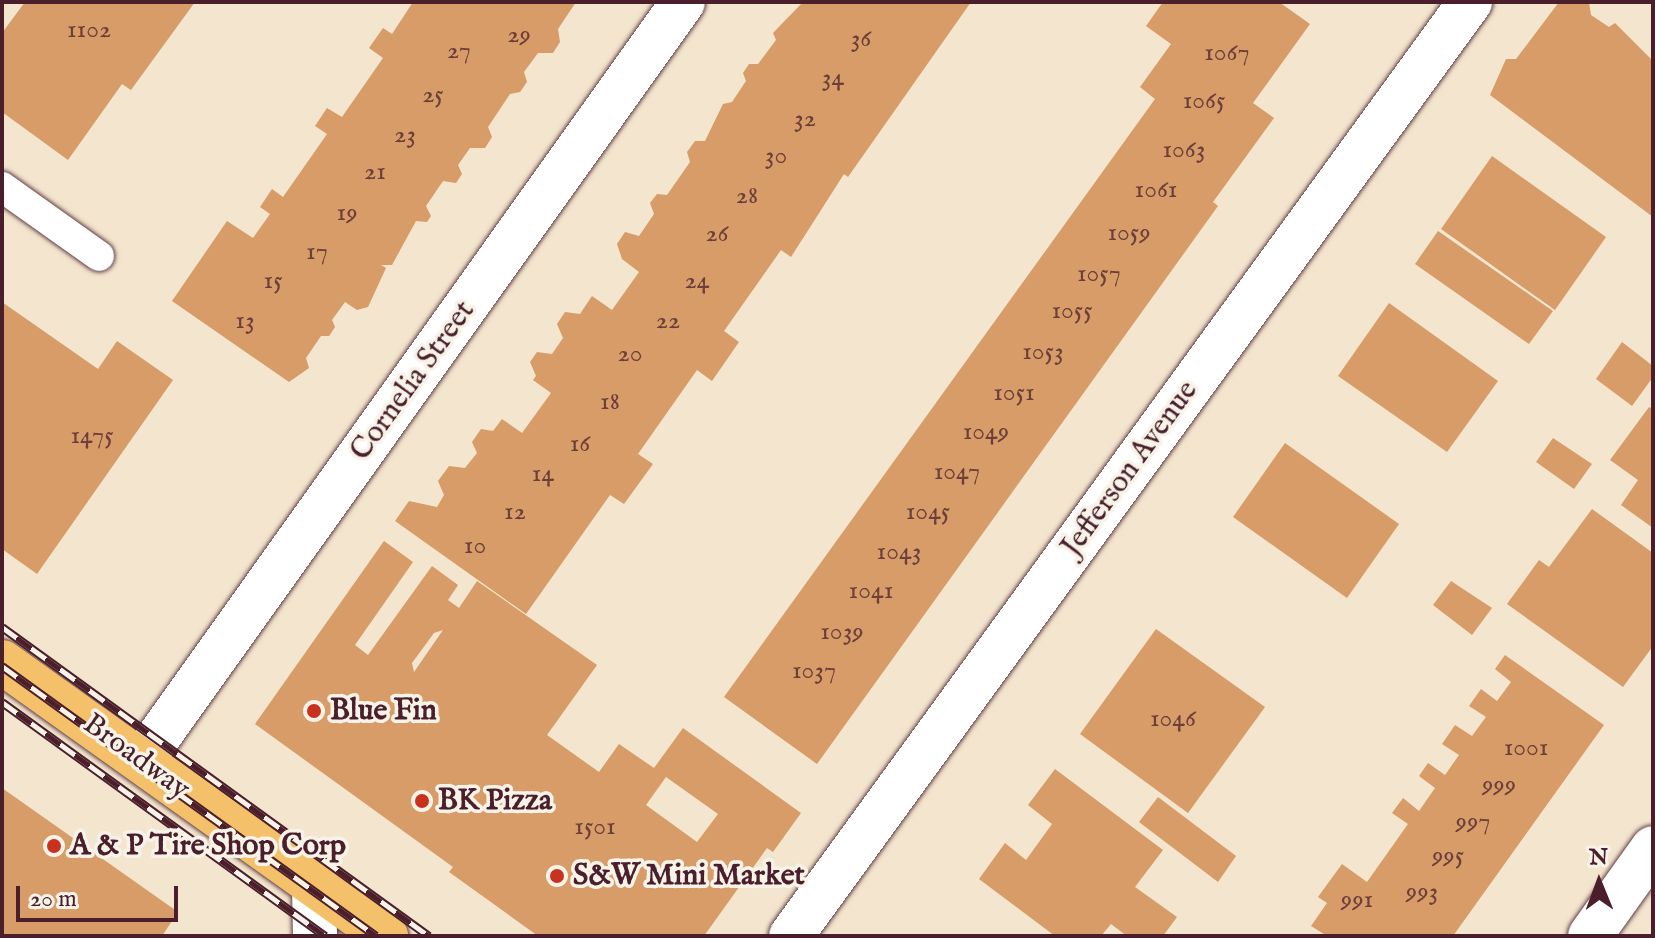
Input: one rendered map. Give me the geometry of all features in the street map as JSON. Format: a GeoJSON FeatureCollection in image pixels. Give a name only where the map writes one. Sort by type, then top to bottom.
{"type":"FeatureCollection","features":[{"type":"Feature","properties":{"kind":"main road","name":"Broadway"},"geometry":{"type":"LineString","coordinates":[[2,662],[386,936]]}},
{"type":"Feature","properties":{"kind":"street","name":"Cornelia Street"},"geometry":{"type":"LineString","coordinates":[[142,760],[683,2]]}},
{"type":"Feature","properties":{"kind":"street","name":"Jefferson Avenue"},"geometry":{"type":"LineString","coordinates":[[791,936],[1470,2]]}},
{"type":"Feature","properties":{"kind":"street"},"geometry":{"type":"LineString","coordinates":[[1590,936],[1653,848]]}},
{"type":"Feature","properties":{"kind":"street"},"geometry":{"type":"LineString","coordinates":[[314,887],[315,936]]}},
{"type":"Feature","properties":{"kind":"lane"},"geometry":{"type":"LineString","coordinates":[[2,187],[99,256]]}},
{"type":"Feature","properties":{"kind":"building"},"geometry":{"type":"Polygon","coordinates":[[[25,2],[195,2],[131,90],[122,84],[68,160],[2,112],[2,33],[25,2]]]}},
{"type":"Feature","properties":{"kind":"building"},"geometry":{"type":"Polygon","coordinates":[[[413,2],[576,2],[558,29],[560,42],[553,53],[538,53],[524,72],[527,82],[520,92],[510,94],[488,127],[492,137],[485,148],[470,148],[458,165],[462,174],[456,183],[443,181],[426,206],[431,216],[427,222],[416,221],[392,265],[381,265],[386,268],[368,307],[357,310],[345,302],[332,320],[335,327],[329,336],[321,336],[306,358],[309,368],[289,382],[172,301],[227,221],[253,238],[270,214],[260,207],[272,189],[283,197],[327,134],[315,126],[327,108],[342,117],[383,58],[369,48],[383,28],[392,34],[413,2]]]}},
{"type":"Feature","properties":{"kind":"building"},"geometry":{"type":"Polygon","coordinates":[[[803,2],[971,2],[848,177],[844,174],[791,257],[781,250],[724,331],[739,342],[712,381],[697,370],[638,454],[653,464],[624,504],[610,495],[526,614],[395,521],[409,501],[437,507],[444,495],[438,481],[449,466],[465,468],[477,453],[472,442],[481,429],[493,431],[502,419],[522,433],[551,393],[533,380],[536,376],[530,362],[537,352],[552,354],[563,338],[557,324],[565,312],[580,314],[592,296],[612,310],[639,272],[622,259],[617,244],[625,232],[639,236],[654,214],[650,203],[657,194],[667,195],[690,162],[687,152],[695,141],[705,141],[723,104],[732,102],[746,81],[743,73],[749,64],[758,64],[776,40],[773,33],[803,2]]]}},
{"type":"Feature","properties":{"kind":"building"},"geometry":{"type":"Polygon","coordinates":[[[1163,2],[1279,2],[1310,24],[1253,103],[1274,118],[1213,202],[1218,206],[817,764],[724,697],[1155,99],[1140,87],[1171,44],[1146,26],[1163,2]]]}},
{"type":"Feature","properties":{"kind":"building"},"geometry":{"type":"Polygon","coordinates":[[[1559,2],[1589,2],[1591,15],[1609,27],[1615,23],[1653,61],[1653,217],[1490,95],[1506,59],[1516,59],[1559,2]]]}},
{"type":"Feature","properties":{"kind":"building"},"geometry":{"type":"Polygon","coordinates":[[[1492,156],[1606,237],[1555,310],[1441,229],[1492,156]]]}},
{"type":"Feature","properties":{"kind":"building"},"geometry":{"type":"Polygon","coordinates":[[[1438,231],[1553,311],[1529,344],[1415,264],[1438,231]]]}},
{"type":"Feature","properties":{"kind":"building"},"geometry":{"type":"Polygon","coordinates":[[[2,302],[98,369],[117,341],[173,380],[37,574],[2,549],[2,302]]]}},
{"type":"Feature","properties":{"kind":"building"},"geometry":{"type":"Polygon","coordinates":[[[1389,303],[1498,381],[1447,452],[1338,376],[1389,303]]]}},
{"type":"Feature","properties":{"kind":"building"},"geometry":{"type":"Polygon","coordinates":[[[1622,342],[1653,366],[1653,377],[1632,406],[1596,379],[1622,342]]]}},
{"type":"Feature","properties":{"kind":"building"},"geometry":{"type":"Polygon","coordinates":[[[1649,407],[1653,409],[1653,528],[1621,505],[1638,480],[1610,460],[1649,407]]]}},
{"type":"Feature","properties":{"kind":"building"},"geometry":{"type":"Polygon","coordinates":[[[1553,438],[1592,464],[1574,489],[1536,462],[1553,438]]]}},
{"type":"Feature","properties":{"kind":"building"},"geometry":{"type":"Polygon","coordinates":[[[1285,443],[1399,524],[1347,598],[1233,517],[1285,443]]]}},
{"type":"Feature","properties":{"kind":"building"},"geometry":{"type":"Polygon","coordinates":[[[1592,509],[1653,553],[1653,646],[1623,687],[1507,604],[1539,560],[1549,567],[1592,509]]]}},
{"type":"Feature","properties":{"kind":"building"},"geometry":{"type":"Polygon","coordinates":[[[384,541],[413,562],[355,645],[368,655],[432,566],[458,585],[448,600],[459,608],[477,581],[597,665],[547,735],[599,772],[619,744],[654,768],[683,728],[801,813],[773,852],[767,848],[704,936],[538,936],[449,872],[453,867],[255,724],[384,541]],[[443,630],[434,633],[412,663],[414,672],[443,630]],[[666,777],[646,805],[697,842],[718,814],[666,777]]]}},
{"type":"Feature","properties":{"kind":"building"},"geometry":{"type":"Polygon","coordinates":[[[1451,581],[1492,608],[1472,635],[1433,605],[1451,581]]]}},
{"type":"Feature","properties":{"kind":"building"},"geometry":{"type":"Polygon","coordinates":[[[1156,629],[1265,707],[1188,813],[1080,734],[1156,629]]]}},
{"type":"Feature","properties":{"kind":"building"},"geometry":{"type":"Polygon","coordinates":[[[1505,655],[1604,725],[1453,936],[1327,936],[1311,926],[1327,903],[1318,897],[1342,864],[1367,882],[1408,824],[1392,813],[1403,798],[1419,811],[1435,788],[1419,776],[1428,763],[1445,775],[1459,755],[1442,744],[1455,725],[1472,736],[1486,717],[1469,706],[1481,689],[1497,701],[1511,682],[1495,669],[1505,655]]]}},
{"type":"Feature","properties":{"kind":"building"},"geometry":{"type":"Polygon","coordinates":[[[1055,769],[1163,850],[1135,887],[1177,917],[1163,936],[1127,936],[1111,924],[1101,936],[1055,936],[979,879],[1005,843],[1026,860],[1052,824],[1028,805],[1055,769]]]}},
{"type":"Feature","properties":{"kind":"building"},"geometry":{"type":"Polygon","coordinates":[[[2,788],[178,912],[162,936],[2,936],[2,788]]]}},
{"type":"Feature","properties":{"kind":"building"},"geometry":{"type":"Polygon","coordinates":[[[1158,797],[1236,856],[1218,882],[1139,822],[1158,797]]]}},
{"type":"Feature","properties":{"kind":"railway"},"geometry":{"type":"LineString","coordinates":[[2,627],[429,936]]}},
{"type":"Feature","properties":{"kind":"railway"},"geometry":{"type":"LineString","coordinates":[[2,666],[376,936]]}},
{"type":"Feature","properties":{"kind":"railway"},"geometry":{"type":"LineString","coordinates":[[2,702],[325,936]]}},
{"type":"Feature","properties":{"kind":"place","name":"Blue Fin"},"geometry":{"type":"Point","coordinates":[314,711]}},
{"type":"Feature","properties":{"kind":"place","name":"BK Pizza"},"geometry":{"type":"Point","coordinates":[422,801]}},
{"type":"Feature","properties":{"kind":"place","name":"A & P Tire Shop Corp"},"geometry":{"type":"Point","coordinates":[54,846]}},
{"type":"Feature","properties":{"kind":"place","name":"S&W Mini Market"},"geometry":{"type":"Point","coordinates":[557,876]}}]}
